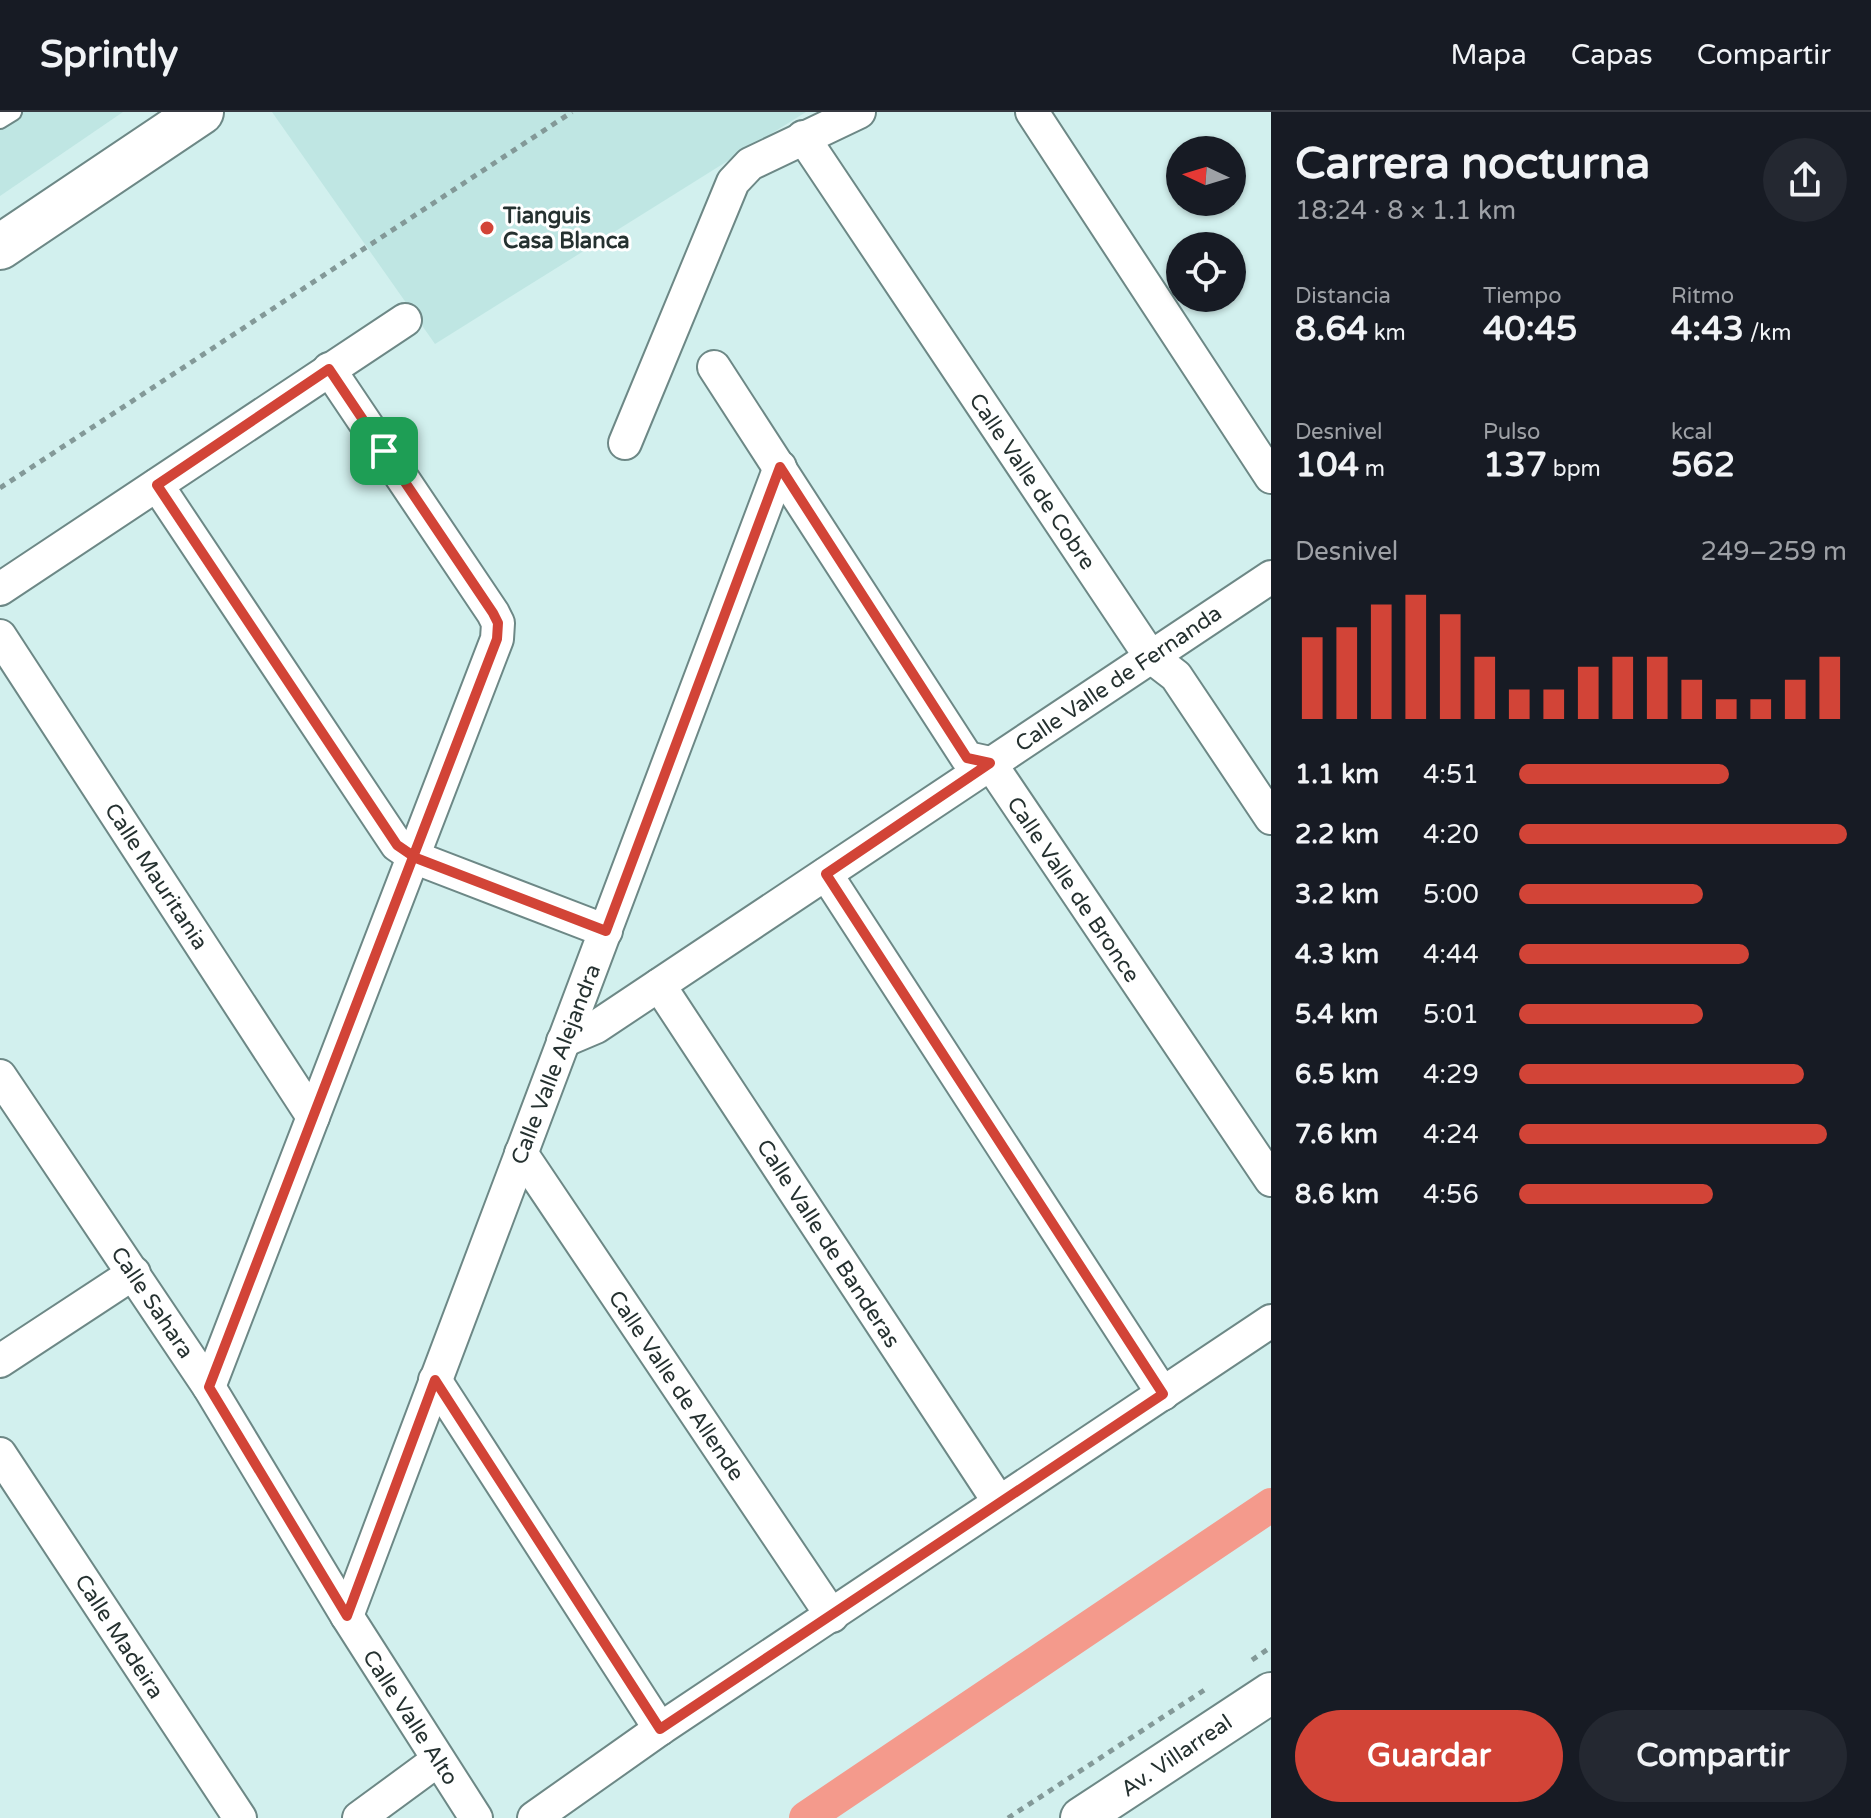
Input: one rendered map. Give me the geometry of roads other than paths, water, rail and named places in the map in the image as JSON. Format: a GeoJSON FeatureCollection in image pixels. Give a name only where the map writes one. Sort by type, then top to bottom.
{"type":"FeatureCollection","features":[{"type":"Feature","properties":{"kind":"main road"},"geometry":{"type":"LineString","coordinates":[[0,247],[201,112]]}},
{"type":"Feature","properties":{"kind":"street"},"geometry":{"type":"LineString","coordinates":[[625,443],[733,182],[750,164],[859,112]]}},
{"type":"Feature","properties":{"kind":"street"},"geometry":{"type":"LineString","coordinates":[[1032,112],[1271,477]]}},
{"type":"Feature","properties":{"kind":"street","name":"Calle Valle de Cobre"},"geometry":{"type":"LineString","coordinates":[[803,137],[1150,656],[1176,676],[1271,818]]}},
{"type":"Feature","properties":{"kind":"street"},"geometry":{"type":"LineString","coordinates":[[0,589],[405,320]]}},
{"type":"Feature","properties":{"kind":"street","name":"Calle Valle de Bronce"},"geometry":{"type":"LineString","coordinates":[[714,367],[967,758],[990,763],[1271,1180]]}},
{"type":"Feature","properties":{"kind":"street"},"geometry":{"type":"LineString","coordinates":[[209,1387],[416,858],[497,639],[498,623],[329,369]]}},
{"type":"Feature","properties":{"kind":"street","name":"Calle Valle Alejandra"},"geometry":{"type":"LineString","coordinates":[[347,1616],[780,467]]}},
{"type":"Feature","properties":{"kind":"street"},"geometry":{"type":"LineString","coordinates":[[157,485],[397,845],[416,858],[606,931]]}},
{"type":"Feature","properties":{"kind":"street","name":"Calle Valle de Fernanda"},"geometry":{"type":"LineString","coordinates":[[563,1041],[596,1027],[1271,577]]}},
{"type":"Feature","properties":{"kind":"street","name":"Calle Mauritania"},"geometry":{"type":"LineString","coordinates":[[0,636],[313,1117]]}},
{"type":"Feature","properties":{"kind":"street"},"geometry":{"type":"LineString","coordinates":[[826,874],[1163,1394]]}},
{"type":"Feature","properties":{"kind":"street","name":"Calle Valle de Banderas"},"geometry":{"type":"LineString","coordinates":[[659,985],[999,1502]]}},
{"type":"Feature","properties":{"kind":"street","name":"Calle Sahara"},"geometry":{"type":"LineString","coordinates":[[0,1076],[209,1387],[347,1616]]}},
{"type":"Feature","properties":{"kind":"street","name":"Calle Valle de Allende"},"geometry":{"type":"LineString","coordinates":[[521,1153],[832,1616]]}},
{"type":"Feature","properties":{"kind":"street"},"geometry":{"type":"LineString","coordinates":[[0,1361],[134,1273]]}},
{"type":"Feature","properties":{"kind":"street"},"geometry":{"type":"LineString","coordinates":[[534,1818],[660,1729],[1271,1321]]}},
{"type":"Feature","properties":{"kind":"street"},"geometry":{"type":"LineString","coordinates":[[435,1380],[660,1729]]}},
{"type":"Feature","properties":{"kind":"street","name":"Calle Madeira"},"geometry":{"type":"LineString","coordinates":[[0,1454],[240,1818]]}},
{"type":"Feature","properties":{"kind":"street","name":"Calle Valle Alto"},"geometry":{"type":"LineString","coordinates":[[347,1616],[476,1818]]}},
{"type":"Feature","properties":{"kind":"street","name":"Av. Villarreal"},"geometry":{"type":"LineString","coordinates":[[1081,1818],[1258,1678]]}},
{"type":"Feature","properties":{"kind":"street"},"geometry":{"type":"LineString","coordinates":[[359,1818],[438,1760]]}},
{"type":"Feature","properties":{"kind":"lane"},"geometry":{"type":"LineString","coordinates":[[0,120],[13,112]]}},
{"type":"Feature","properties":{"kind":"waterway"},"geometry":{"type":"LineString","coordinates":[[806,1818],[1271,1505]]}},
{"type":"Feature","properties":{"kind":"place","name":"Tianguis Casa Blanca"},"geometry":{"type":"Point","coordinates":[487,228]}}]}
